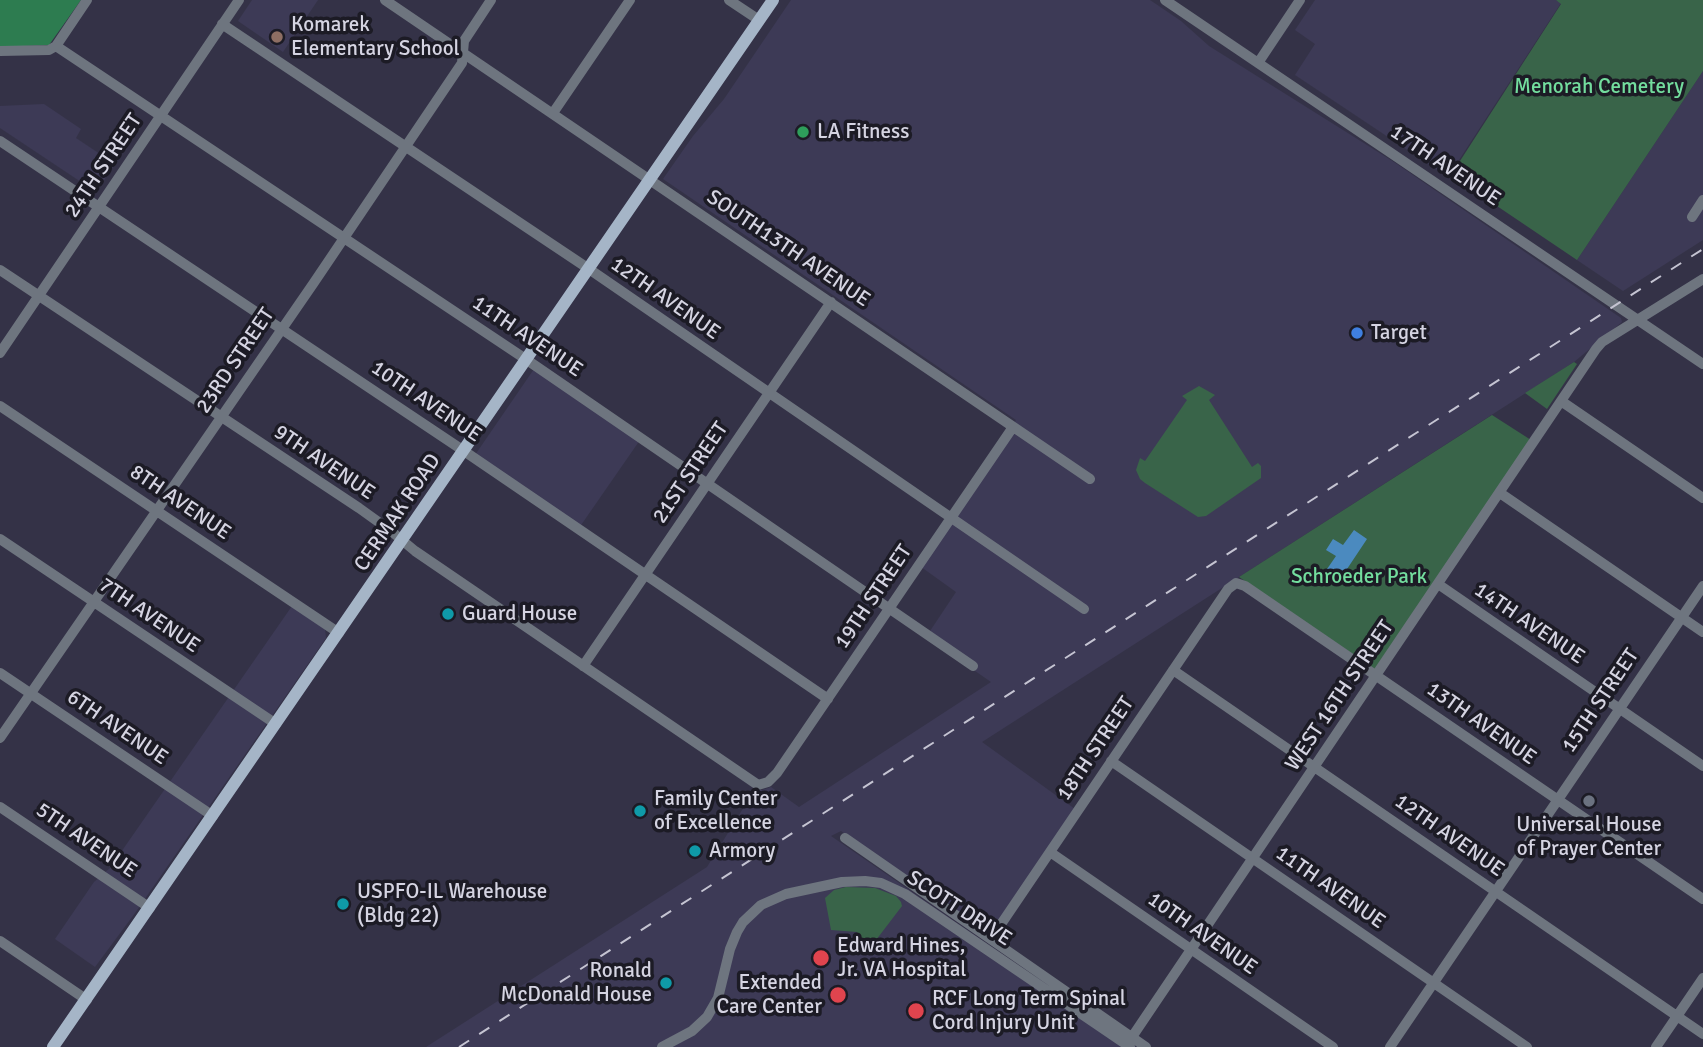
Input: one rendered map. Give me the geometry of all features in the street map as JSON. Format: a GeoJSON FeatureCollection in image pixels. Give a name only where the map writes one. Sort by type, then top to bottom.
{"type":"FeatureCollection","features":[{"type":"Feature","properties":{"kind":"main road","name":"CERMAK ROAD"},"geometry":{"type":"LineString","coordinates":[[53,1047],[773,0]]}},
{"type":"Feature","properties":{"kind":"street"},"geometry":{"type":"LineString","coordinates":[[0,51],[49,50],[56,46],[87,0]]}},
{"type":"Feature","properties":{"kind":"street","name":"24TH STREET"},"geometry":{"type":"LineString","coordinates":[[0,353],[239,0]]}},
{"type":"Feature","properties":{"kind":"street"},"geometry":{"type":"LineString","coordinates":[[385,0],[463,53]]}},
{"type":"Feature","properties":{"kind":"street","name":"23RD STREET"},"geometry":{"type":"LineString","coordinates":[[0,738],[462,63],[464,41],[491,0]]}},
{"type":"Feature","properties":{"kind":"street"},"geometry":{"type":"LineString","coordinates":[[553,113],[630,0]]}},
{"type":"Feature","properties":{"kind":"street"},"geometry":{"type":"LineString","coordinates":[[729,0],[759,20]]}},
{"type":"Feature","properties":{"kind":"street","name":"17TH AVENUE"},"geometry":{"type":"LineString","coordinates":[[1165,0],[1703,364]]}},
{"type":"Feature","properties":{"kind":"street"},"geometry":{"type":"LineString","coordinates":[[1258,63],[1300,0]]}},
{"type":"Feature","properties":{"kind":"street","name":"12TH AVENUE"},"geometry":{"type":"LineString","coordinates":[[222,24],[589,269],[1084,609]]}},
{"type":"Feature","properties":{"kind":"street","name":"11TH AVENUE"},"geometry":{"type":"LineString","coordinates":[[56,46],[527,360],[973,666]]}},
{"type":"Feature","properties":{"kind":"street","name":"SOUTH13TH AVENUE"},"geometry":{"type":"LineString","coordinates":[[463,53],[1090,479]]}},
{"type":"Feature","properties":{"kind":"street","name":"10TH AVENUE"},"geometry":{"type":"LineString","coordinates":[[0,141],[464,451],[828,699]]}},
{"type":"Feature","properties":{"kind":"street"},"geometry":{"type":"LineString","coordinates":[[1692,217],[1703,200]]}},
{"type":"Feature","properties":{"kind":"street","name":"9TH AVENUE"},"geometry":{"type":"LineString","coordinates":[[0,270],[354,505],[749,780],[763,784]]}},
{"type":"Feature","properties":{"kind":"street","name":"WEST 16TH STREET"},"geometry":{"type":"LineString","coordinates":[[1131,1042],[1602,342],[1703,279]]}},
{"type":"Feature","properties":{"kind":"street","name":"21ST STREET"},"geometry":{"type":"LineString","coordinates":[[583,666],[831,302]]}},
{"type":"Feature","properties":{"kind":"street"},"geometry":{"type":"LineString","coordinates":[[1561,401],[1703,498]]}},
{"type":"Feature","properties":{"kind":"street","name":"8TH AVENUE"},"geometry":{"type":"LineString","coordinates":[[0,406],[339,632]]}},
{"type":"Feature","properties":{"kind":"street","name":"19TH STREET"},"geometry":{"type":"LineString","coordinates":[[763,784],[777,773],[1013,427]]}},
{"type":"Feature","properties":{"kind":"street"},"geometry":{"type":"LineString","coordinates":[[1500,493],[1703,632]]}},
{"type":"Feature","properties":{"kind":"street","name":"7TH AVENUE"},"geometry":{"type":"LineString","coordinates":[[0,539],[276,724]]}},
{"type":"Feature","properties":{"kind":"street","name":"18TH STREET"},"geometry":{"type":"LineString","coordinates":[[991,939],[1228,589],[1236,583]]}},
{"type":"Feature","properties":{"kind":"street","name":"13TH AVENUE"},"geometry":{"type":"LineString","coordinates":[[1236,583],[1245,586],[1703,900]]}},
{"type":"Feature","properties":{"kind":"street","name":"14TH AVENUE"},"geometry":{"type":"LineString","coordinates":[[1438,584],[1703,766]]}},
{"type":"Feature","properties":{"kind":"street","name":"15TH STREET"},"geometry":{"type":"LineString","coordinates":[[1390,1047],[1703,586]]}},
{"type":"Feature","properties":{"kind":"street","name":"12TH AVENUE"},"geometry":{"type":"LineString","coordinates":[[1173,670],[1703,1034]]}},
{"type":"Feature","properties":{"kind":"street","name":"6TH AVENUE"},"geometry":{"type":"LineString","coordinates":[[0,673],[213,816]]}},
{"type":"Feature","properties":{"kind":"street","name":"11TH AVENUE"},"geometry":{"type":"LineString","coordinates":[[1111,761],[1527,1047]]}},
{"type":"Feature","properties":{"kind":"street","name":"5TH AVENUE"},"geometry":{"type":"LineString","coordinates":[[0,807],[150,908]]}},
{"type":"Feature","properties":{"kind":"street"},"geometry":{"type":"LineString","coordinates":[[845,838],[991,939],[1131,1042],[1146,1047]]}},
{"type":"Feature","properties":{"kind":"street","name":"10TH AVENUE"},"geometry":{"type":"LineString","coordinates":[[1050,852],[1333,1047]]}},
{"type":"Feature","properties":{"kind":"street","name":"SCOTT DRIVE"},"geometry":{"type":"LineString","coordinates":[[662,1047],[692,1031],[707,1017],[718,998],[737,932],[761,905],[786,894],[842,882],[865,881],[881,883],[905,894],[1131,1042]]}},
{"type":"Feature","properties":{"kind":"street"},"geometry":{"type":"LineString","coordinates":[[0,941],[87,1000]]}},
{"type":"Feature","properties":{"kind":"street"},"geometry":{"type":"LineString","coordinates":[[1657,1047],[1703,978]]}},
{"type":"Feature","properties":{"kind":"shaded area","name":"Komarek Elementary School"},"geometry":{"type":"Polygon","coordinates":[[[252,0],[318,0],[283,52],[238,21],[252,0]]]}},
{"type":"Feature","properties":{"kind":"shaded area"},"geometry":{"type":"Polygon","coordinates":[[[791,0],[1150,0],[1181,21],[1209,46],[1394,162],[1621,318],[1622,322],[1574,362],[982,742],[1075,809],[990,934],[841,831],[831,836],[1137,1047],[426,1047],[707,867],[755,789],[771,787],[799,807],[991,682],[926,637],[956,592],[917,564],[1016,420],[663,179],[693,136],[724,99],[791,0]]]}},
{"type":"Feature","properties":{"kind":"shaded area"},"geometry":{"type":"Polygon","coordinates":[[[1315,0],[1556,0],[1561,3],[1448,177],[1295,75],[1315,44],[1295,30],[1315,0]]]}},
{"type":"Feature","properties":{"kind":"shaded area"},"geometry":{"type":"Polygon","coordinates":[[[1703,71],[1703,240],[1623,291],[1577,260],[1703,71]]]}},
{"type":"Feature","properties":{"kind":"shaded area"},"geometry":{"type":"Polygon","coordinates":[[[44,104],[81,129],[76,138],[115,164],[96,192],[0,128],[0,106],[44,104]]]}},
{"type":"Feature","properties":{"kind":"shaded area"},"geometry":{"type":"Polygon","coordinates":[[[534,369],[640,440],[579,528],[475,455],[534,369]]]}},
{"type":"Feature","properties":{"kind":"shaded area"},"geometry":{"type":"Polygon","coordinates":[[[292,606],[325,629],[326,638],[95,967],[55,939],[94,882],[110,868],[292,606]]]}},
{"type":"Feature","properties":{"kind":"green space"},"geometry":{"type":"Polygon","coordinates":[[[0,0],[81,0],[49,45],[0,47],[0,0]]]}},
{"type":"Feature","properties":{"kind":"green space","name":"Menorah Cemetery"},"geometry":{"type":"Polygon","coordinates":[[[1556,0],[1703,0],[1703,71],[1577,260],[1451,175],[1561,4],[1556,0]]]}},
{"type":"Feature","properties":{"kind":"green space"},"geometry":{"type":"Polygon","coordinates":[[[1574,362],[1577,364],[1547,409],[1525,393],[1574,362]]]}},
{"type":"Feature","properties":{"kind":"green space"},"geometry":{"type":"Polygon","coordinates":[[[1199,386],[1215,395],[1209,400],[1252,467],[1258,463],[1261,466],[1261,478],[1206,516],[1198,517],[1145,483],[1136,470],[1140,458],[1145,461],[1187,400],[1182,396],[1199,386]]]}},
{"type":"Feature","properties":{"kind":"green space","name":"Schroeder Park"},"geometry":{"type":"Polygon","coordinates":[[[1492,415],[1531,440],[1375,669],[1239,577],[1492,415]]]}},
{"type":"Feature","properties":{"kind":"green space"},"geometry":{"type":"Polygon","coordinates":[[[846,887],[875,888],[896,896],[901,902],[902,906],[873,944],[869,955],[853,944],[857,932],[831,930],[825,898],[834,890],[846,887]]]}},
{"type":"Feature","properties":{"kind":"water"},"geometry":{"type":"Polygon","coordinates":[[[1354,530],[1367,539],[1339,581],[1325,572],[1336,556],[1326,550],[1333,539],[1343,545],[1354,530]]]}},
{"type":"Feature","properties":{"kind":"railway"},"geometry":{"type":"LineString","coordinates":[[459,1047],[1703,249]]}},
{"type":"Feature","properties":{"kind":"place","name":"Komarek Elementary School"},"geometry":{"type":"Point","coordinates":[277,37]}},
{"type":"Feature","properties":{"kind":"place","name":"LA Fitness"},"geometry":{"type":"Point","coordinates":[803,132]}},
{"type":"Feature","properties":{"kind":"place","name":"Target"},"geometry":{"type":"Point","coordinates":[1357,333]}},
{"type":"Feature","properties":{"kind":"place","name":"Guard House"},"geometry":{"type":"Point","coordinates":[448,614]}},
{"type":"Feature","properties":{"kind":"place","name":"Universal House of Prayer Center"},"geometry":{"type":"Point","coordinates":[1589,801]}},
{"type":"Feature","properties":{"kind":"place","name":"Family Center of Excellence"},"geometry":{"type":"Point","coordinates":[640,811]}},
{"type":"Feature","properties":{"kind":"place","name":"Armory"},"geometry":{"type":"Point","coordinates":[695,851]}},
{"type":"Feature","properties":{"kind":"place","name":"USPFO-IL Warehouse (Bldg 22)"},"geometry":{"type":"Point","coordinates":[343,904]}},
{"type":"Feature","properties":{"kind":"place","name":"Edward Hines, Jr. VA Hospital"},"geometry":{"type":"Point","coordinates":[821,958]}},
{"type":"Feature","properties":{"kind":"place","name":"Ronald McDonald House"},"geometry":{"type":"Point","coordinates":[666,983]}},
{"type":"Feature","properties":{"kind":"place","name":"Extended Care Center"},"geometry":{"type":"Point","coordinates":[838,995]}},
{"type":"Feature","properties":{"kind":"place","name":"RCF Long Term Spinal Cord Injury Unit"},"geometry":{"type":"Point","coordinates":[916,1011]}}]}
